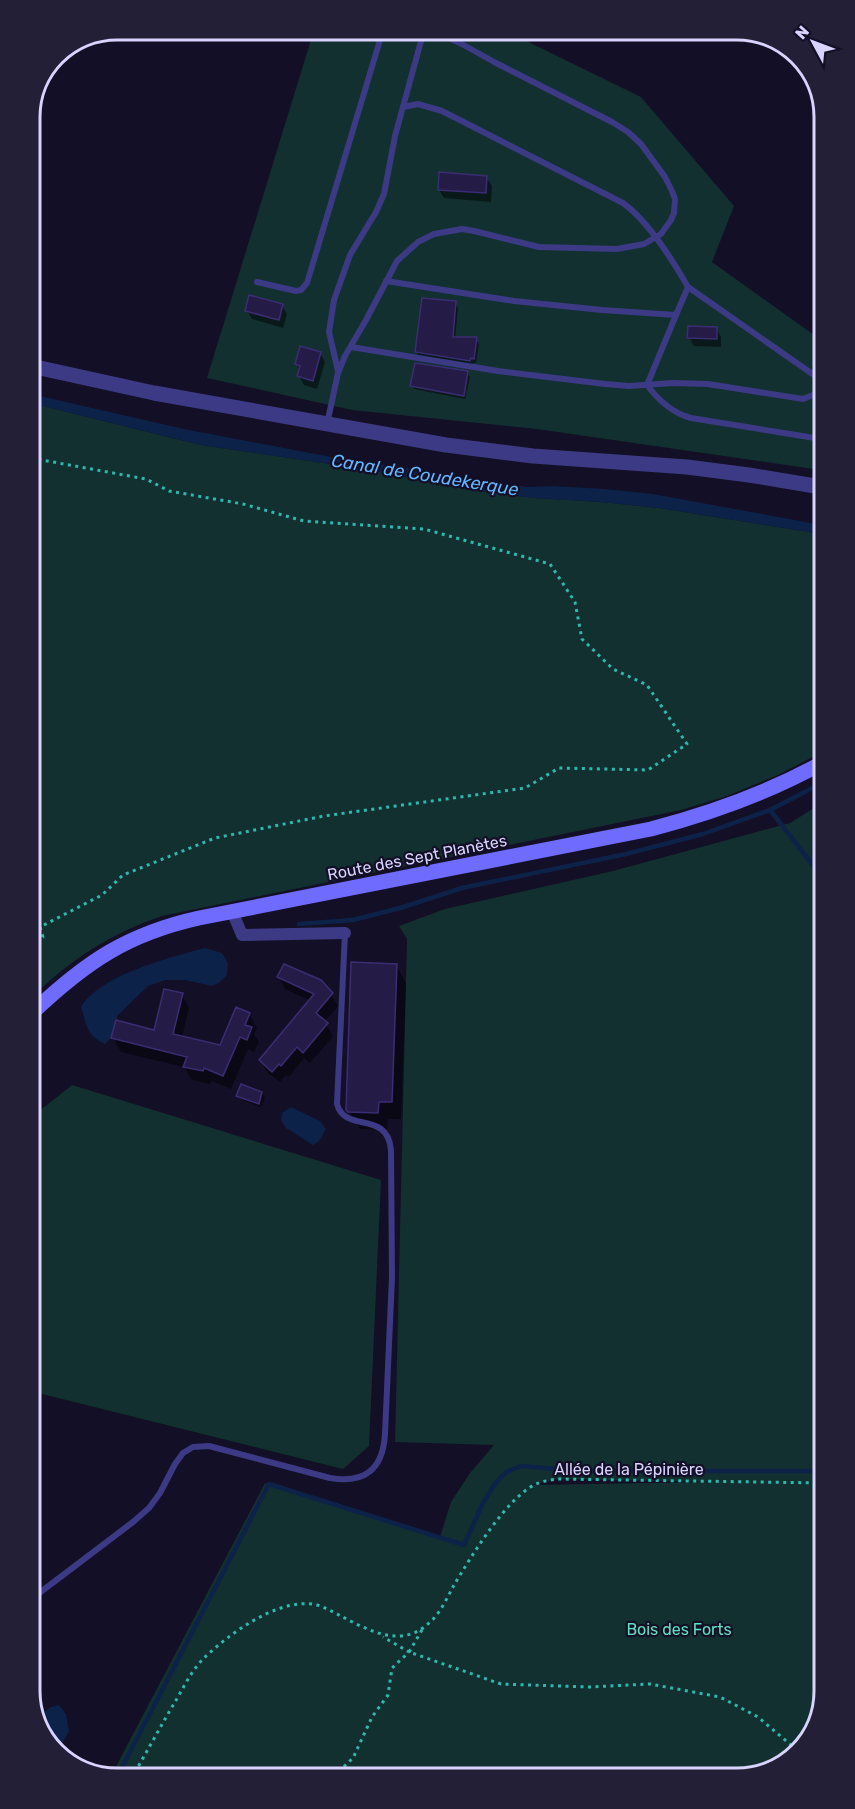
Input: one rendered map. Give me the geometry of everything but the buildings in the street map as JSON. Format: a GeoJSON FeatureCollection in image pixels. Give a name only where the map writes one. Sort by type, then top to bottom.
{"type":"FeatureCollection","features":[{"type":"Feature","properties":{"kind":"main road","name":"Route des Sept Planètes"},"geometry":{"type":"LineString","coordinates":[[40,1005],[66,982],[108,951],[133,938],[171,924],[643,830],[684,820],[761,794],[814,768]]}},
{"type":"Feature","properties":{"kind":"street"},"geometry":{"type":"LineString","coordinates":[[41,368],[154,393],[446,445],[496,452],[687,467],[814,486]]}},
{"type":"Feature","properties":{"kind":"street"},"geometry":{"type":"LineString","coordinates":[[232,911],[242,934],[345,933]]}},
{"type":"Feature","properties":{"kind":"lane"},"geometry":{"type":"LineString","coordinates":[[257,282],[296,291],[301,290],[307,283],[380,40]]}},
{"type":"Feature","properties":{"kind":"lane"},"geometry":{"type":"LineString","coordinates":[[338,373],[329,332],[331,312],[350,255],[384,194],[393,146],[421,40]]}},
{"type":"Feature","properties":{"kind":"lane"},"geometry":{"type":"LineString","coordinates":[[327,424],[338,373],[397,261],[411,247],[434,234],[452,230],[474,231],[522,244],[552,248],[627,248],[656,238],[671,220],[675,199],[665,177],[635,138],[612,122],[454,41]]}},
{"type":"Feature","properties":{"kind":"lane"},"geometry":{"type":"LineString","coordinates":[[403,106],[418,104],[441,111],[614,197],[636,214],[656,238],[688,287],[814,375]]}},
{"type":"Feature","properties":{"kind":"lane"},"geometry":{"type":"LineString","coordinates":[[386,281],[514,301],[676,315]]}},
{"type":"Feature","properties":{"kind":"lane"},"geometry":{"type":"LineString","coordinates":[[647,385],[688,287]]}},
{"type":"Feature","properties":{"kind":"lane"},"geometry":{"type":"LineString","coordinates":[[351,347],[498,371],[605,384],[708,384],[803,399],[814,394]]}},
{"type":"Feature","properties":{"kind":"lane"},"geometry":{"type":"LineString","coordinates":[[647,385],[666,405],[685,416],[814,438]]}},
{"type":"Feature","properties":{"kind":"lane"},"geometry":{"type":"LineString","coordinates":[[40,1592],[141,1515],[160,1493],[179,1458],[193,1447],[209,1446],[330,1478],[346,1480],[352,1480],[375,1468],[382,1456],[385,1442],[392,1277],[391,1150],[389,1138],[383,1130],[374,1124],[346,1118],[337,1104],[345,933]]}},
{"type":"Feature","properties":{"kind":"path"},"geometry":{"type":"LineString","coordinates":[[40,927],[102,895],[123,875],[215,838],[324,816],[525,788],[559,768],[648,770],[687,744],[647,685],[613,669],[582,639],[575,602],[550,564],[424,530],[304,521],[243,504],[169,491],[146,479],[41,460]]}},
{"type":"Feature","properties":{"kind":"path","name":"Allée de la Pépinière"},"geometry":{"type":"LineString","coordinates":[[343,1768],[354,1758],[372,1717],[388,1695],[392,1668],[409,1652],[423,1628],[434,1618],[486,1534],[517,1497],[537,1484],[558,1479],[814,1483]]}},
{"type":"Feature","properties":{"kind":"path"},"geometry":{"type":"LineString","coordinates":[[137,1768],[202,1660],[239,1629],[273,1612],[296,1605],[311,1604],[327,1609],[383,1636],[413,1633],[423,1628]]}},
{"type":"Feature","properties":{"kind":"path"},"geometry":{"type":"LineString","coordinates":[[376,1633],[409,1652],[501,1684],[590,1687],[650,1684],[720,1697],[758,1717],[792,1745]]}},
{"type":"Feature","properties":{"kind":"green space"},"geometry":{"type":"Polygon","coordinates":[[[311,40],[526,41],[641,97],[734,206],[712,262],[814,335],[814,469],[537,429],[352,410],[207,378],[311,40]]]}},
{"type":"Feature","properties":{"kind":"green space"},"geometry":{"type":"Polygon","coordinates":[[[41,405],[201,445],[371,470],[470,490],[534,498],[659,508],[814,533],[814,756],[778,775],[727,796],[681,810],[162,916],[109,939],[63,970],[40,990],[41,405]]]}},
{"type":"Feature","properties":{"kind":"green space","name":"Bois des Forts"},"geometry":{"type":"Polygon","coordinates":[[[814,808],[814,1691],[813,1706],[807,1725],[788,1749],[771,1761],[752,1767],[737,1768],[115,1768],[265,1483],[440,1537],[451,1502],[470,1473],[494,1445],[395,1442],[407,939],[399,926],[445,909],[613,871],[790,823],[814,808]],[[558,1479],[530,1485],[714,1482],[558,1479]]]}},
{"type":"Feature","properties":{"kind":"green space"},"geometry":{"type":"Polygon","coordinates":[[[72,1085],[381,1180],[369,1446],[343,1469],[40,1394],[40,1110],[72,1085]]]}},
{"type":"Feature","properties":{"kind":"water","name":"Canal de Coudekerque"},"geometry":{"type":"Polygon","coordinates":[[[41,396],[184,429],[352,461],[527,487],[552,486],[653,494],[814,524],[814,533],[659,508],[534,498],[470,490],[371,470],[201,445],[41,405],[41,396]]]}},
{"type":"Feature","properties":{"kind":"water"},"geometry":{"type":"Polygon","coordinates":[[[205,948],[222,953],[228,963],[227,975],[219,983],[212,986],[185,980],[165,980],[148,986],[117,1016],[111,1038],[105,1044],[94,1037],[86,1025],[81,1007],[90,996],[137,969],[205,948]]]}},
{"type":"Feature","properties":{"kind":"water"},"geometry":{"type":"Polygon","coordinates":[[[291,1107],[320,1121],[326,1129],[319,1141],[313,1145],[286,1128],[281,1120],[282,1113],[291,1107]]]}},
{"type":"Feature","properties":{"kind":"water"},"geometry":{"type":"Polygon","coordinates":[[[59,1705],[66,1714],[69,1731],[62,1744],[51,1730],[44,1712],[59,1705]]]}},
{"type":"Feature","properties":{"kind":"waterway"},"geometry":{"type":"LineString","coordinates":[[299,924],[353,920],[462,888],[626,854],[703,834],[770,810],[814,787]]}},
{"type":"Feature","properties":{"kind":"waterway"},"geometry":{"type":"LineString","coordinates":[[770,810],[814,866]]}},
{"type":"Feature","properties":{"kind":"waterway"},"geometry":{"type":"LineString","coordinates":[[122,1768],[269,1484],[464,1545],[494,1485],[506,1472],[521,1466],[580,1471],[814,1471]]}}]}
